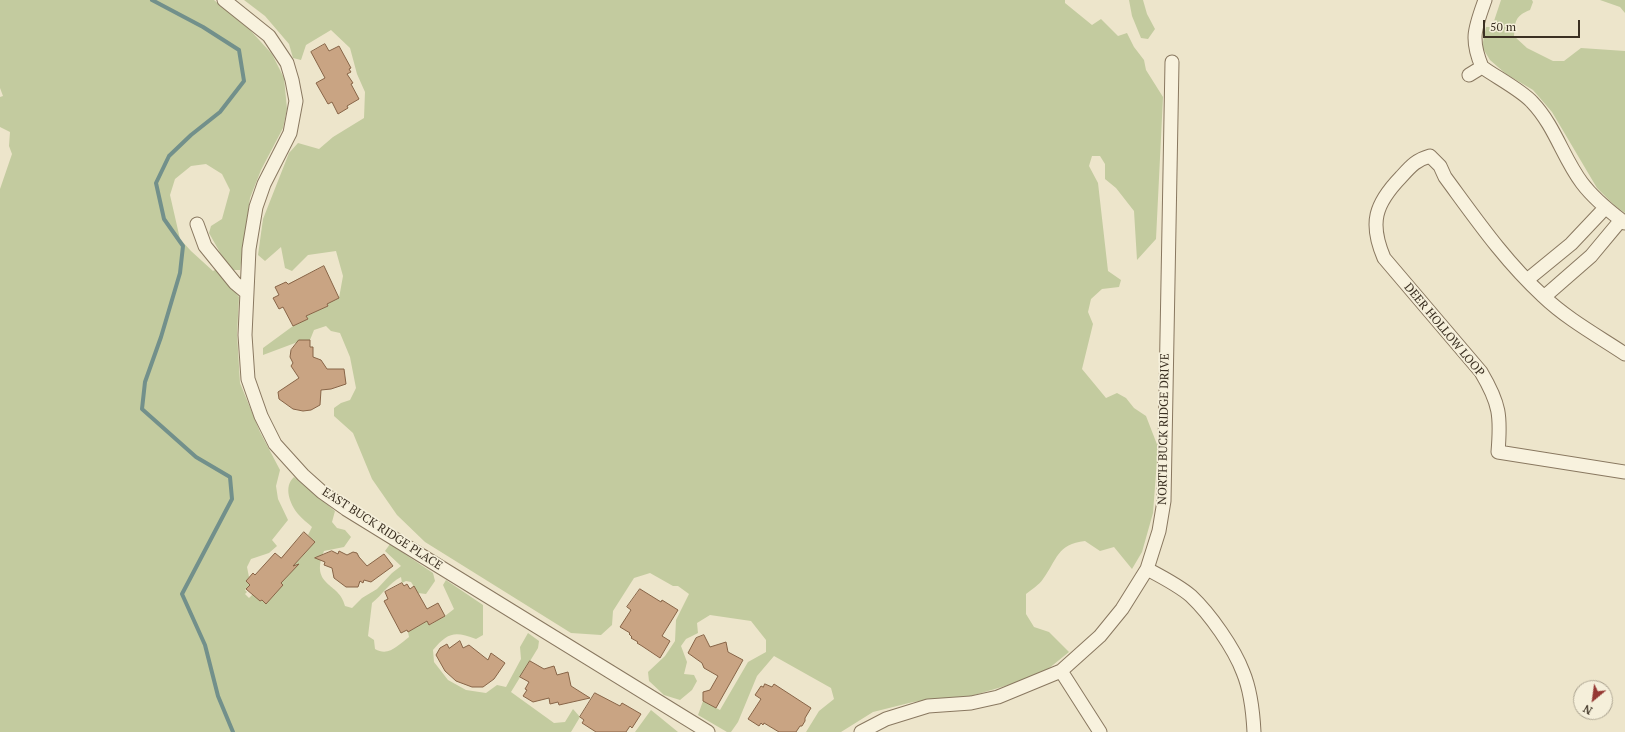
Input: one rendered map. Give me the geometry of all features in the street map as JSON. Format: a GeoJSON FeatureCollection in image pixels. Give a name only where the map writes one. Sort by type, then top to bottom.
{"type":"FeatureCollection","features":[{"type":"Feature","properties":{"kind":"street","name":"EAST BUCK RIDGE PLACE"},"geometry":{"type":"LineString","coordinates":[[224,0],[269,36],[287,63],[296,101],[290,133],[264,184],[256,207],[249,249],[245,335],[248,379],[261,416],[275,444],[322,492],[346,509],[708,732]]}},
{"type":"Feature","properties":{"kind":"street"},"geometry":{"type":"LineString","coordinates":[[1485,0],[1474,37],[1476,52],[1482,67],[1532,101],[1553,130],[1582,183],[1606,208],[1623,221],[1591,256],[1544,297]]}},
{"type":"Feature","properties":{"kind":"street","name":"NORTH BUCK RIDGE DRIVE"},"geometry":{"type":"LineString","coordinates":[[861,732],[886,719],[928,706],[971,703],[998,697],[1061,671],[1100,636],[1122,609],[1147,569],[1159,531],[1164,501],[1172,62]]}},
{"type":"Feature","properties":{"kind":"street"},"geometry":{"type":"LineString","coordinates":[[1470,75],[1482,67]]}},
{"type":"Feature","properties":{"kind":"street","name":"DEER HOLLOW LOOP"},"geometry":{"type":"LineString","coordinates":[[1527,280],[1496,246],[1445,177],[1440,166],[1430,156],[1419,159],[1387,192],[1381,202],[1377,216],[1376,231],[1379,246],[1384,258],[1482,372],[1493,392],[1500,424],[1498,452],[1625,472]]}},
{"type":"Feature","properties":{"kind":"street"},"geometry":{"type":"LineString","coordinates":[[1606,208],[1571,244],[1527,280],[1544,297],[1569,317],[1625,354]]}},
{"type":"Feature","properties":{"kind":"street"},"geometry":{"type":"LineString","coordinates":[[197,224],[205,246],[235,283],[247,294]]}},
{"type":"Feature","properties":{"kind":"street"},"geometry":{"type":"LineString","coordinates":[[1147,569],[1170,581],[1191,596],[1211,619],[1226,640],[1243,672],[1251,697],[1254,732]]}},
{"type":"Feature","properties":{"kind":"street"},"geometry":{"type":"LineString","coordinates":[[1061,671],[1100,732]]}},
{"type":"Feature","properties":{"kind":"green space"},"geometry":{"type":"Polygon","coordinates":[[[0,0],[214,0],[250,30],[272,54],[284,78],[287,109],[283,128],[261,170],[250,198],[240,270],[232,270],[209,233],[211,226],[222,219],[230,190],[222,174],[206,164],[191,166],[175,179],[170,195],[180,239],[213,271],[217,269],[239,297],[237,334],[240,383],[260,432],[280,470],[276,486],[278,499],[288,520],[272,540],[277,546],[269,553],[251,559],[247,567],[249,577],[246,581],[250,585],[245,590],[247,592],[245,594],[249,598],[253,594],[260,601],[262,600],[266,603],[283,585],[281,583],[292,571],[295,564],[315,542],[308,535],[312,527],[301,518],[290,501],[288,490],[294,477],[335,511],[332,522],[337,528],[345,530],[351,537],[344,547],[324,551],[320,563],[320,571],[323,578],[338,592],[345,606],[352,608],[362,598],[377,589],[401,566],[385,551],[390,544],[433,573],[435,581],[426,594],[418,593],[411,582],[406,581],[402,583],[401,577],[393,582],[372,603],[368,636],[374,640],[375,649],[385,652],[393,649],[409,637],[408,632],[427,621],[430,625],[454,609],[443,585],[446,580],[483,605],[483,635],[476,639],[457,634],[448,636],[433,650],[434,662],[448,680],[466,690],[486,693],[497,685],[506,687],[521,659],[520,647],[528,633],[539,641],[538,648],[511,692],[554,723],[565,722],[573,709],[580,717],[571,732],[0,732],[0,189],[12,154],[9,146],[10,132],[0,127],[0,97],[3,96],[0,88],[0,0]]]}},
{"type":"Feature","properties":{"kind":"green space"},"geometry":{"type":"Polygon","coordinates":[[[244,0],[1065,0],[1065,3],[1092,25],[1101,19],[1118,36],[1127,33],[1134,47],[1144,60],[1146,70],[1163,97],[1156,239],[1137,260],[1134,211],[1116,188],[1105,179],[1105,164],[1100,156],[1092,156],[1089,166],[1098,183],[1108,271],[1121,280],[1119,287],[1102,289],[1091,299],[1088,312],[1093,324],[1082,369],[1106,398],[1117,393],[1126,398],[1134,408],[1146,416],[1158,447],[1153,513],[1142,552],[1132,569],[1114,547],[1100,551],[1085,541],[1063,549],[1041,581],[1026,594],[1026,614],[1034,627],[1049,632],[1069,652],[1048,669],[1022,681],[971,696],[913,702],[873,712],[841,732],[806,732],[819,711],[834,699],[831,688],[774,656],[757,676],[738,722],[731,732],[727,732],[698,715],[703,701],[720,710],[748,662],[766,652],[766,640],[751,621],[710,615],[697,623],[698,633],[686,639],[681,646],[687,662],[684,674],[694,675],[697,681],[692,690],[680,700],[664,695],[649,681],[648,672],[665,656],[675,641],[676,620],[689,594],[678,586],[673,586],[650,573],[634,578],[613,611],[612,625],[601,635],[571,633],[425,542],[397,515],[372,479],[353,433],[334,416],[334,408],[341,403],[350,400],[356,388],[350,357],[340,333],[331,331],[326,326],[314,330],[310,340],[303,340],[263,355],[263,348],[293,326],[308,319],[306,316],[328,306],[327,303],[339,298],[343,276],[336,251],[308,255],[292,271],[285,268],[281,247],[265,261],[258,255],[263,219],[289,153],[298,143],[319,149],[333,137],[364,118],[365,92],[357,74],[350,48],[331,30],[306,45],[301,60],[293,58],[289,44],[265,16],[244,0]]]}},
{"type":"Feature","properties":{"kind":"green space"},"geometry":{"type":"Polygon","coordinates":[[[1129,0],[1143,0],[1147,14],[1155,29],[1148,39],[1141,38],[1132,16],[1129,0]]]}},
{"type":"Feature","properties":{"kind":"green space"},"geometry":{"type":"Polygon","coordinates":[[[1501,0],[1532,0],[1533,2],[1530,10],[1521,14],[1517,20],[1514,36],[1527,48],[1553,61],[1564,61],[1581,48],[1625,51],[1625,213],[1614,205],[1597,188],[1552,112],[1533,90],[1506,74],[1490,60],[1482,47],[1486,27],[1492,27],[1501,0]]]}},
{"type":"Feature","properties":{"kind":"green space"},"geometry":{"type":"Polygon","coordinates":[[[1600,0],[1625,0],[1625,13],[1620,7],[1600,0]]]}},
{"type":"Feature","properties":{"kind":"green space"},"geometry":{"type":"Polygon","coordinates":[[[651,710],[678,732],[635,732],[651,710]]]}},
{"type":"Feature","properties":{"kind":"building"},"geometry":{"type":"Polygon","coordinates":[[[325,44],[329,51],[339,46],[351,68],[349,69],[351,72],[347,74],[353,83],[351,84],[359,99],[347,106],[348,108],[338,114],[332,102],[328,104],[316,83],[325,78],[311,52],[325,44]]]}},
{"type":"Feature","properties":{"kind":"building"},"geometry":{"type":"Polygon","coordinates":[[[324,266],[339,298],[327,304],[328,306],[306,316],[308,319],[293,326],[283,307],[279,309],[273,298],[279,295],[275,287],[286,282],[288,284],[324,266]]]}},
{"type":"Feature","properties":{"kind":"building"},"geometry":{"type":"Polygon","coordinates":[[[299,340],[310,340],[310,347],[313,347],[313,357],[321,360],[327,369],[344,369],[346,384],[331,389],[321,390],[320,405],[311,410],[303,411],[293,409],[279,399],[278,392],[299,378],[291,366],[293,363],[290,357],[291,350],[299,340]]]}},
{"type":"Feature","properties":{"kind":"building"},"geometry":{"type":"Polygon","coordinates":[[[304,532],[315,542],[293,566],[299,564],[281,583],[283,585],[266,604],[262,600],[260,601],[246,589],[250,585],[246,581],[253,573],[255,575],[275,553],[281,558],[304,532]]]}},
{"type":"Feature","properties":{"kind":"building"},"geometry":{"type":"Polygon","coordinates":[[[332,551],[338,554],[339,551],[347,555],[353,552],[357,553],[367,566],[384,554],[393,566],[371,582],[364,580],[363,583],[360,581],[358,587],[346,587],[334,578],[332,568],[324,565],[325,562],[315,558],[332,551]]]}},
{"type":"Feature","properties":{"kind":"building"},"geometry":{"type":"Polygon","coordinates":[[[402,583],[404,586],[407,584],[410,589],[414,586],[427,609],[438,603],[445,616],[429,625],[427,621],[408,632],[407,630],[401,633],[384,601],[388,599],[385,592],[402,583]]]}},
{"type":"Feature","properties":{"kind":"building"},"geometry":{"type":"Polygon","coordinates":[[[640,589],[661,602],[662,600],[678,610],[662,636],[670,641],[660,658],[637,643],[638,642],[631,638],[630,633],[620,627],[631,610],[627,607],[640,589]]]}},
{"type":"Feature","properties":{"kind":"building"},"geometry":{"type":"Polygon","coordinates":[[[704,635],[710,647],[726,642],[728,652],[743,660],[716,708],[703,701],[703,692],[710,690],[718,676],[704,668],[702,663],[688,653],[696,638],[704,635]]]}},
{"type":"Feature","properties":{"kind":"building"},"geometry":{"type":"Polygon","coordinates":[[[460,641],[463,648],[469,645],[488,660],[491,653],[505,663],[494,679],[483,687],[472,687],[456,681],[445,671],[436,655],[440,648],[447,644],[449,648],[460,641]]]}},
{"type":"Feature","properties":{"kind":"building"},"geometry":{"type":"Polygon","coordinates":[[[530,661],[544,669],[554,666],[557,675],[568,672],[571,686],[590,698],[559,705],[558,702],[550,704],[549,698],[533,702],[523,696],[527,690],[525,689],[529,682],[520,677],[530,661]]]}},
{"type":"Feature","properties":{"kind":"building"},"geometry":{"type":"Polygon","coordinates":[[[765,684],[772,687],[774,684],[811,708],[802,726],[800,726],[796,732],[779,732],[764,723],[763,725],[761,723],[759,726],[748,719],[761,699],[755,695],[761,686],[763,687],[765,684]]]}},
{"type":"Feature","properties":{"kind":"building"},"geometry":{"type":"Polygon","coordinates":[[[595,693],[620,706],[622,703],[641,714],[632,728],[630,726],[626,732],[596,732],[582,723],[584,720],[580,717],[595,693]]]}},
{"type":"Feature","properties":{"kind":"waterway"},"geometry":{"type":"LineString","coordinates":[[152,0],[203,27],[239,50],[244,81],[220,112],[191,135],[169,156],[156,183],[164,219],[183,246],[180,273],[161,337],[145,382],[142,409],[196,457],[230,477],[232,499],[182,594],[205,645],[218,696],[233,732]]}}]}
